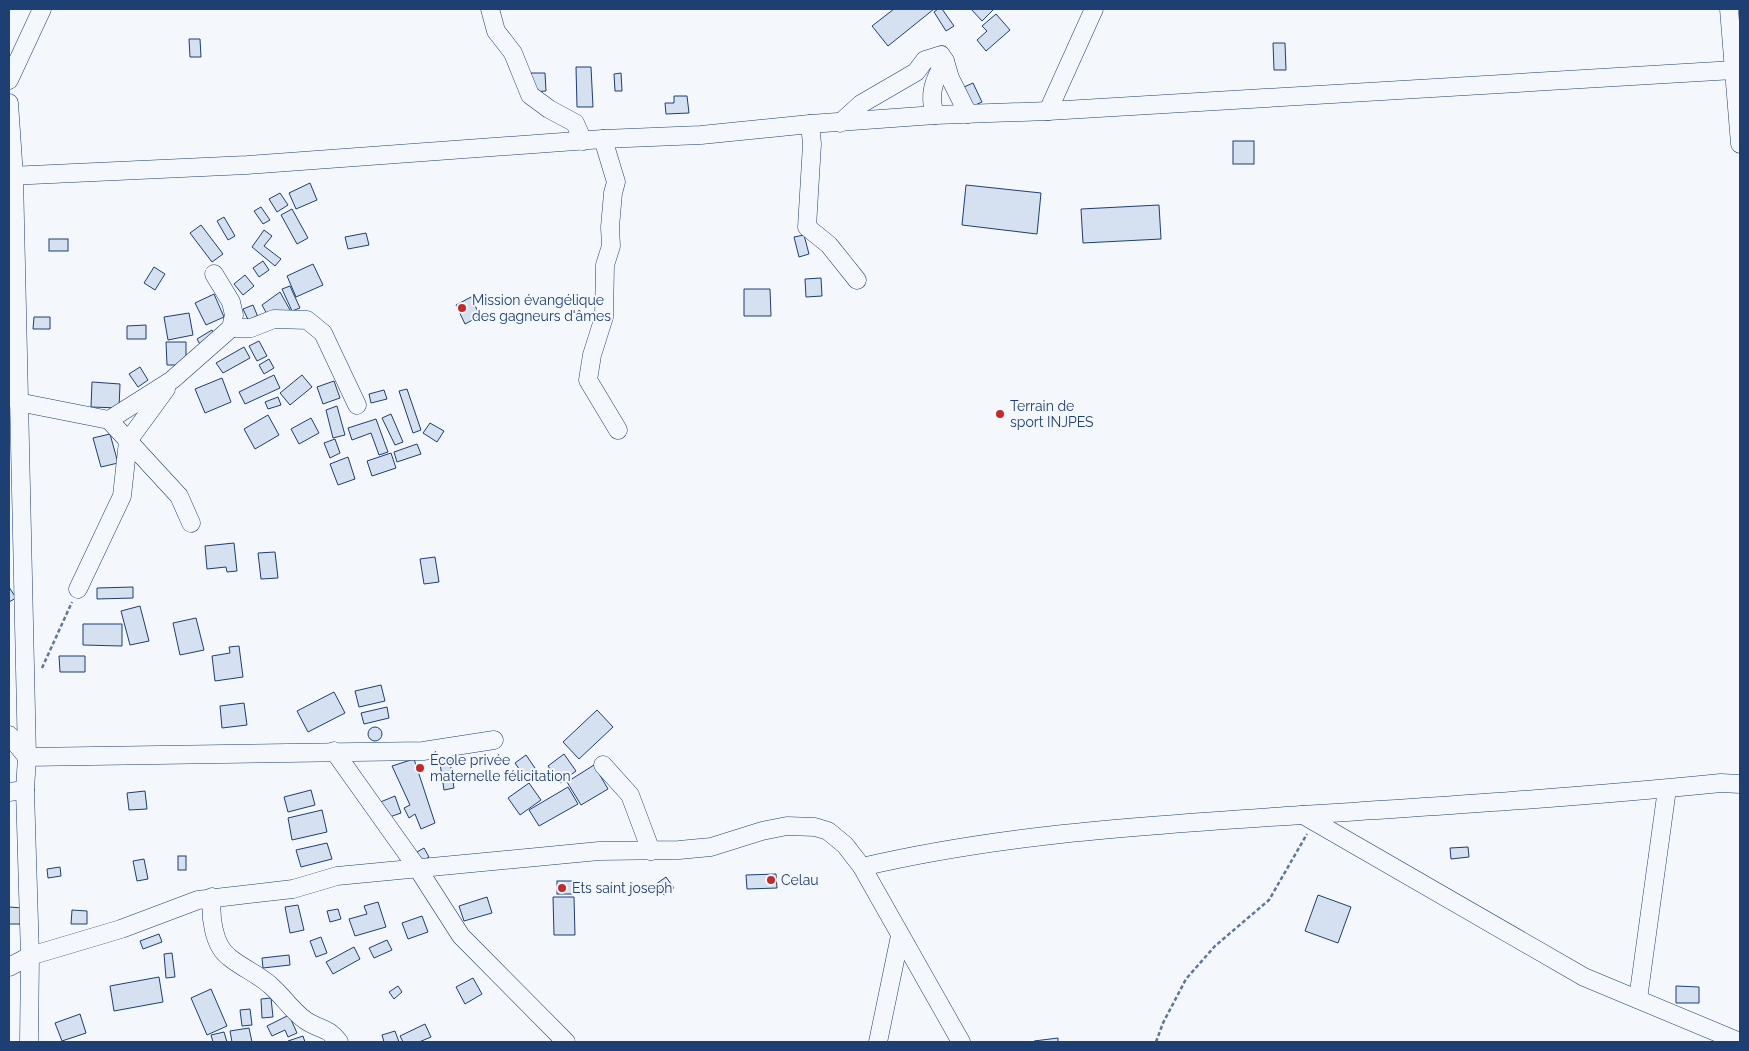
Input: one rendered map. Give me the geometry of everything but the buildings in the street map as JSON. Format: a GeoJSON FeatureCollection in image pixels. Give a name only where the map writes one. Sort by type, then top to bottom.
{"type":"FeatureCollection","features":[{"type":"Feature","properties":{"kind":"street"},"geometry":{"type":"LineString","coordinates":[[9,80],[42,9]]}},
{"type":"Feature","properties":{"kind":"street"},"geometry":{"type":"LineString","coordinates":[[490,9],[496,30],[512,53],[530,95],[549,109],[575,123],[583,141]]}},
{"type":"Feature","properties":{"kind":"street"},"geometry":{"type":"LineString","coordinates":[[1048,111],[1094,9]]}},
{"type":"Feature","properties":{"kind":"street"},"geometry":{"type":"LineString","coordinates":[[1729,9],[1737,70],[1740,144]]}},
{"type":"Feature","properties":{"kind":"street"},"geometry":{"type":"LineString","coordinates":[[840,123],[861,104],[916,72],[925,60],[940,56],[945,61],[950,78],[968,114]]}},
{"type":"Feature","properties":{"kind":"street"},"geometry":{"type":"LineString","coordinates":[[935,115],[930,101],[931,92],[945,61]]}},
{"type":"Feature","properties":{"kind":"street"},"geometry":{"type":"LineString","coordinates":[[12,176],[247,165],[603,139],[701,135],[810,124],[935,115],[1048,111],[1737,70]]}},
{"type":"Feature","properties":{"kind":"street"},"geometry":{"type":"LineString","coordinates":[[9,103],[27,757],[17,791],[30,956],[29,1042]]}},
{"type":"Feature","properties":{"kind":"street"},"geometry":{"type":"LineString","coordinates":[[810,124],[812,144],[806,227],[829,245],[857,280]]}},
{"type":"Feature","properties":{"kind":"street"},"geometry":{"type":"LineString","coordinates":[[603,139],[616,182],[613,192],[610,227],[611,246],[605,265],[604,317],[592,355],[588,380],[618,430]]}},
{"type":"Feature","properties":{"kind":"street"},"geometry":{"type":"LineString","coordinates":[[109,420],[172,380],[231,328],[234,315],[230,302],[214,274]]}},
{"type":"Feature","properties":{"kind":"street"},"geometry":{"type":"LineString","coordinates":[[231,328],[251,328],[274,320],[307,320],[323,333],[357,405]]}},
{"type":"Feature","properties":{"kind":"street"},"geometry":{"type":"LineString","coordinates":[[78,589],[122,496],[128,441],[172,380]]}},
{"type":"Feature","properties":{"kind":"street"},"geometry":{"type":"LineString","coordinates":[[18,402],[109,420],[178,496],[191,523]]}},
{"type":"Feature","properties":{"kind":"street"},"geometry":{"type":"LineString","coordinates":[[9,735],[27,757]]}},
{"type":"Feature","properties":{"kind":"street"},"geometry":{"type":"LineString","coordinates":[[27,757],[423,751],[494,740]]}},
{"type":"Feature","properties":{"kind":"street"},"geometry":{"type":"LineString","coordinates":[[334,751],[418,869],[461,936],[556,1035],[566,1042]]}},
{"type":"Feature","properties":{"kind":"street"},"geometry":{"type":"LineString","coordinates":[[603,765],[630,795],[651,851]]}},
{"type":"Feature","properties":{"kind":"street"},"geometry":{"type":"LineString","coordinates":[[1721,783],[1740,772]]}},
{"type":"Feature","properties":{"kind":"street"},"geometry":{"type":"LineString","coordinates":[[862,867],[1031,836],[1128,826],[1308,819],[1721,783],[1740,784]]}},
{"type":"Feature","properties":{"kind":"street"},"geometry":{"type":"LineString","coordinates":[[1638,999],[1667,788]]}},
{"type":"Feature","properties":{"kind":"street"},"geometry":{"type":"LineString","coordinates":[[1308,819],[1584,977],[1740,1042]]}},
{"type":"Feature","properties":{"kind":"street"},"geometry":{"type":"LineString","coordinates":[[9,967],[30,956],[122,929],[198,900],[212,897],[293,889],[336,876],[599,850],[651,851],[711,847],[762,830],[787,826],[815,827],[828,831],[845,845],[862,867],[961,1042]]}},
{"type":"Feature","properties":{"kind":"street"},"geometry":{"type":"LineString","coordinates":[[212,897],[211,909],[217,939],[227,956],[270,984],[305,1020],[312,1025],[324,1027],[331,1031],[338,1042]]}},
{"type":"Feature","properties":{"kind":"street"},"geometry":{"type":"LineString","coordinates":[[878,1042],[900,936]]}},
{"type":"Feature","properties":{"kind":"path"},"geometry":{"type":"LineString","coordinates":[[25,690],[37,681],[78,589]]}},
{"type":"Feature","properties":{"kind":"path"},"geometry":{"type":"LineString","coordinates":[[1156,1042],[1163,1023],[1186,979],[1215,946],[1269,900],[1308,819]]}},
{"type":"Feature","properties":{"kind":"place","name":"Mission évangélique des gagneurs d'âmes"},"geometry":{"type":"Point","coordinates":[462,308]}},
{"type":"Feature","properties":{"kind":"place","name":"Terrain de sport INJPES"},"geometry":{"type":"Point","coordinates":[1000,414]}},
{"type":"Feature","properties":{"kind":"place","name":"École privée maternelle félicitation"},"geometry":{"type":"Point","coordinates":[420,768]}},
{"type":"Feature","properties":{"kind":"place","name":"Celau"},"geometry":{"type":"Point","coordinates":[771,880]}},
{"type":"Feature","properties":{"kind":"place","name":"Ets saint joseph"},"geometry":{"type":"Point","coordinates":[562,888]}}]}
